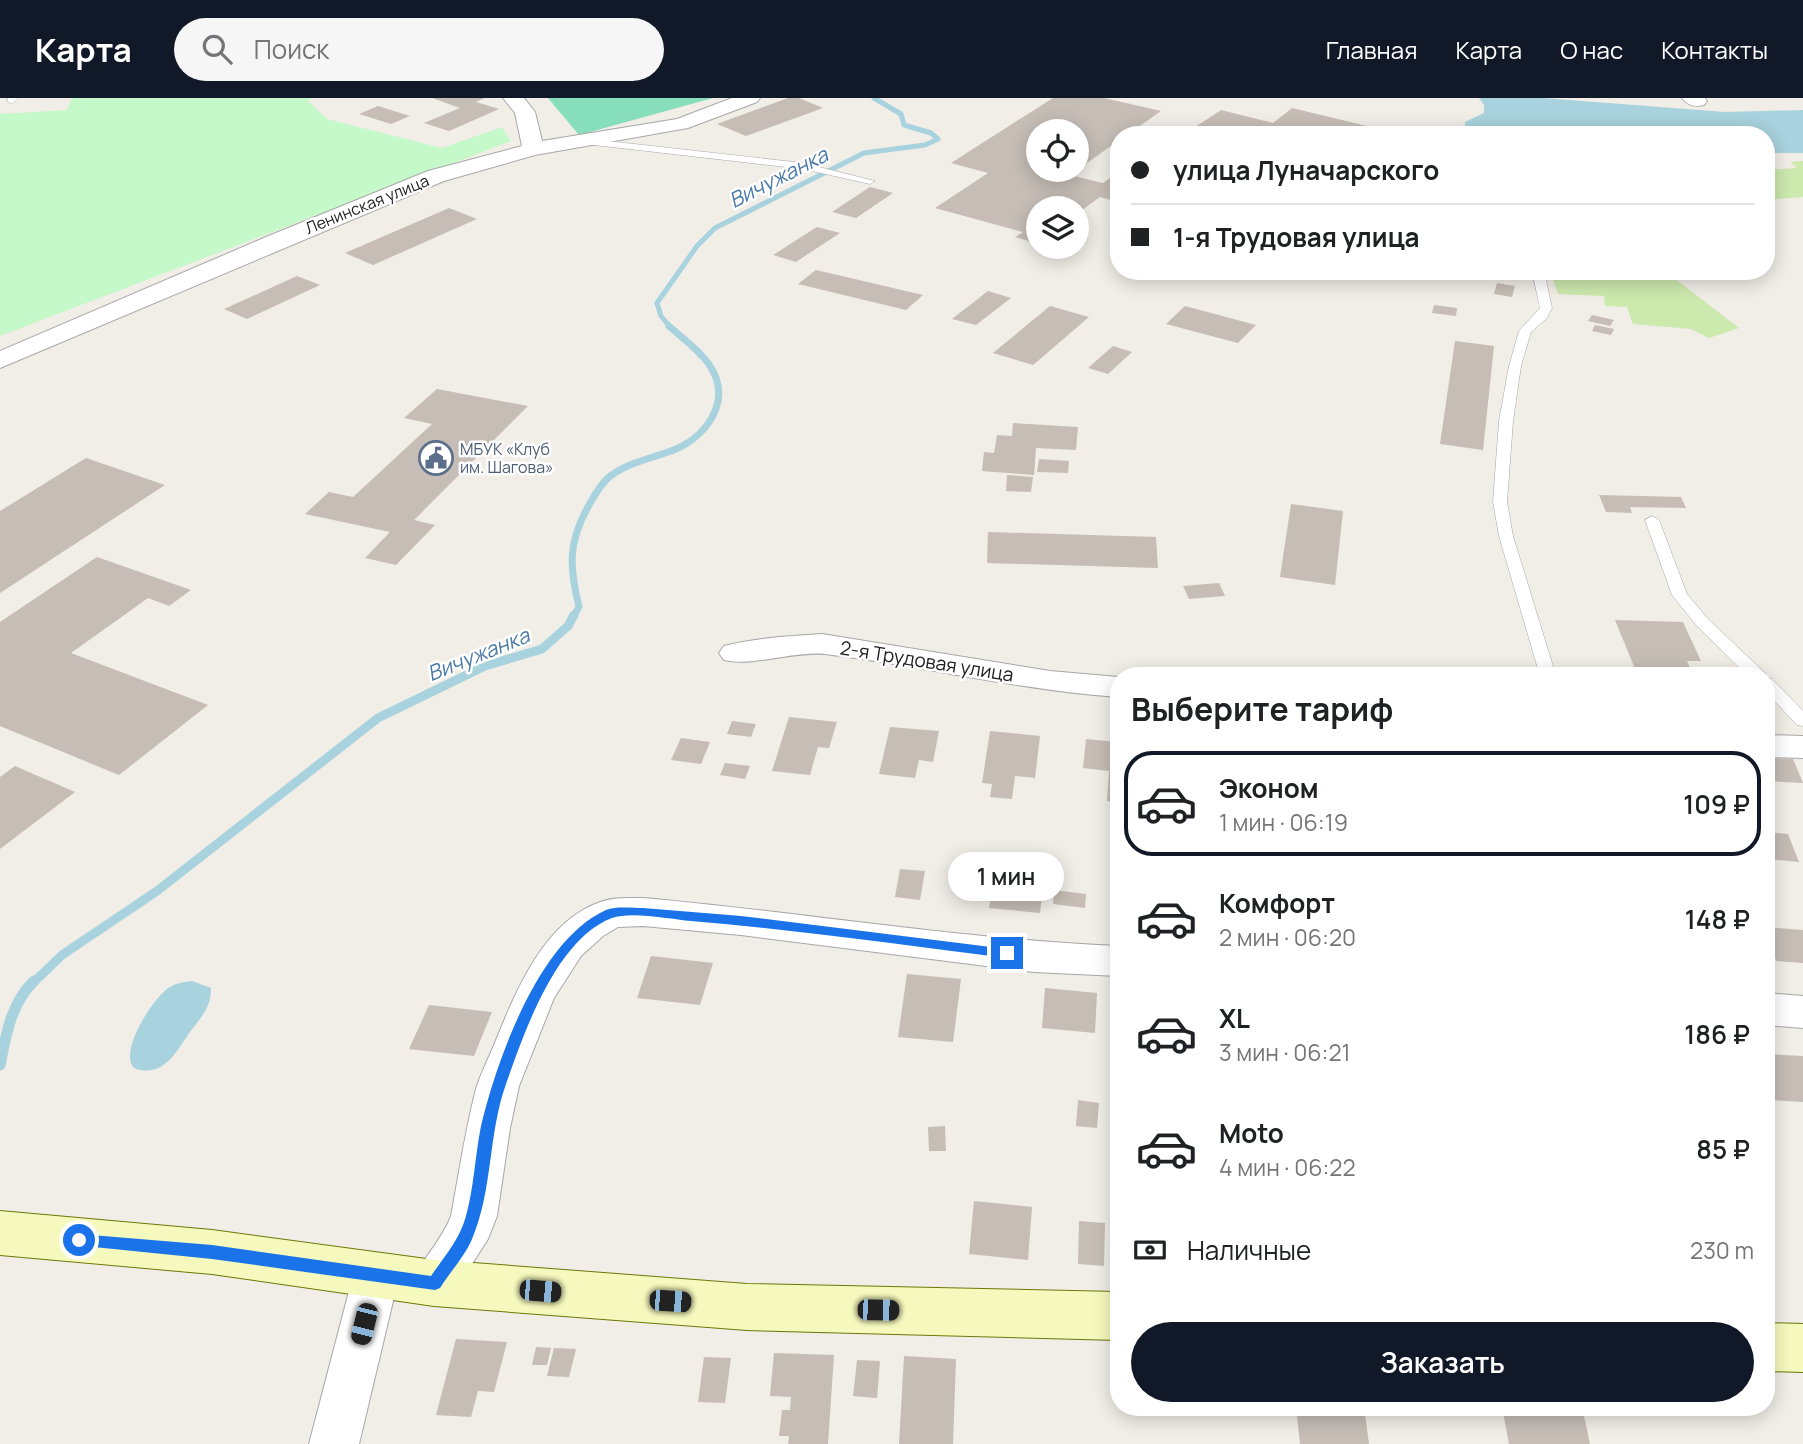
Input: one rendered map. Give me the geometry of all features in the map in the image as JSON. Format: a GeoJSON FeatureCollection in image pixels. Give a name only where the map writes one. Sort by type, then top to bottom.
{"type":"FeatureCollection","features":[{"type":"Feature","properties":{"kind":"main road"},"geometry":{"type":"LineString","coordinates":[[0,1233],[212,1252],[435,1283],[747,1307],[1110,1316]]}},
{"type":"Feature","properties":{"kind":"main road"},"geometry":{"type":"LineString","coordinates":[[1775,1347],[1803,1348]]}},
{"type":"Feature","properties":{"kind":"street"},"geometry":{"type":"LineString","coordinates":[[513,98],[525,112],[533,149]]}},
{"type":"Feature","properties":{"kind":"street","name":"Ленинская улица"},"geometry":{"type":"LineString","coordinates":[[0,360],[262,247],[436,176],[533,149],[681,124],[750,98]]}},
{"type":"Feature","properties":{"kind":"street","name":"2-я Трудовая улица"},"geometry":{"type":"LineString","coordinates":[[735,653],[771,647],[822,644],[1050,681],[1110,686]]}},
{"type":"Feature","properties":{"kind":"street"},"geometry":{"type":"LineString","coordinates":[[1775,746],[1803,747]]}},
{"type":"Feature","properties":{"kind":"street"},"geometry":{"type":"LineString","coordinates":[[435,1283],[465,1239],[474,1216],[488,1128],[498,1086],[536,993],[567,946],[589,926],[611,913],[643,912],[741,921],[1034,957],[1110,961]]}},
{"type":"Feature","properties":{"kind":"street"},"geometry":{"type":"LineString","coordinates":[[1775,1010],[1803,1012]]}},
{"type":"Feature","properties":{"kind":"street"},"geometry":{"type":"LineString","coordinates":[[334,1444],[376,1276]]}},
{"type":"Feature","properties":{"kind":"lane"},"geometry":{"type":"LineString","coordinates":[[581,142],[803,166],[870,181]]}},
{"type":"Feature","properties":{"kind":"lane"},"geometry":{"type":"LineString","coordinates":[[1540,280],[1546,308],[1525,331],[1515,366],[1506,421],[1500,502],[1506,536],[1545,667]]}},
{"type":"Feature","properties":{"kind":"lane"},"geometry":{"type":"LineString","coordinates":[[1652,520],[1680,595],[1702,622],[1749,667]]}},
{"type":"Feature","properties":{"kind":"lane"},"geometry":{"type":"LineString","coordinates":[[1775,692],[1803,721]]}},
{"type":"Feature","properties":{"kind":"green space"},"geometry":{"type":"Polygon","coordinates":[[[72,98],[312,98],[308,101],[327,119],[442,148],[502,127],[511,141],[0,336],[0,114],[67,110],[72,98]]]}},
{"type":"Feature","properties":{"kind":"green space"},"geometry":{"type":"Polygon","coordinates":[[[548,98],[713,98],[579,135],[548,98]]]}},
{"type":"Feature","properties":{"kind":"green space"},"geometry":{"type":"Polygon","coordinates":[[[1803,161],[1803,197],[1775,199],[1775,169],[1797,168],[1790,162],[1803,161]]]}},
{"type":"Feature","properties":{"kind":"green space"},"geometry":{"type":"Polygon","coordinates":[[[1553,280],[1677,280],[1739,328],[1709,338],[1691,329],[1633,324],[1627,307],[1605,306],[1604,296],[1558,294],[1553,280]]]}},
{"type":"Feature","properties":{"kind":"water"},"geometry":{"type":"Polygon","coordinates":[[[1479,98],[1543,98],[1725,112],[1803,110],[1803,153],[1775,153],[1775,126],[1465,126],[1465,122],[1484,113],[1484,105],[1479,98]]]}},
{"type":"Feature","properties":{"kind":"water"},"geometry":{"type":"Polygon","coordinates":[[[192,981],[211,988],[207,1007],[201,1017],[168,1062],[153,1070],[134,1068],[130,1060],[131,1050],[147,1012],[170,987],[192,981]]]}},
{"type":"Feature","properties":{"kind":"building"},"geometry":{"type":"Polygon","coordinates":[[[432,98],[485,98],[476,102],[499,109],[449,131],[424,123],[460,108],[432,98]]]}},
{"type":"Feature","properties":{"kind":"building"},"geometry":{"type":"Polygon","coordinates":[[[788,98],[799,98],[823,108],[746,136],[717,124],[788,98]]]}},
{"type":"Feature","properties":{"kind":"building"},"geometry":{"type":"Polygon","coordinates":[[[1053,98],[1104,98],[1161,111],[1140,126],[1110,126],[1110,147],[1089,162],[1089,119],[1026,119],[1026,182],[1089,182],[1089,180],[1103,183],[1110,178],[1110,200],[1100,197],[1089,205],[1089,196],[1026,196],[1026,240],[1015,237],[1023,232],[935,208],[988,173],[951,163],[1053,98]]]}},
{"type":"Feature","properties":{"kind":"building"},"geometry":{"type":"Polygon","coordinates":[[[378,106],[410,116],[391,124],[359,114],[378,106]]]}},
{"type":"Feature","properties":{"kind":"building"},"geometry":{"type":"Polygon","coordinates":[[[1292,108],[1367,126],[1197,126],[1221,110],[1273,123],[1292,108]]]}},
{"type":"Feature","properties":{"kind":"building"},"geometry":{"type":"Polygon","coordinates":[[[870,187],[893,193],[856,218],[832,212],[870,187]]]}},
{"type":"Feature","properties":{"kind":"building"},"geometry":{"type":"Polygon","coordinates":[[[449,208],[477,219],[373,265],[345,253],[449,208]]]}},
{"type":"Feature","properties":{"kind":"building"},"geometry":{"type":"Polygon","coordinates":[[[817,227],[840,233],[796,262],[773,255],[817,227]]]}},
{"type":"Feature","properties":{"kind":"building"},"geometry":{"type":"Polygon","coordinates":[[[816,270],[923,295],[906,310],[798,284],[816,270]]]}},
{"type":"Feature","properties":{"kind":"building"},"geometry":{"type":"Polygon","coordinates":[[[297,276],[320,285],[247,319],[224,309],[297,276]]]}},
{"type":"Feature","properties":{"kind":"building"},"geometry":{"type":"Polygon","coordinates":[[[1497,283],[1515,286],[1512,297],[1494,294],[1497,283]]]}},
{"type":"Feature","properties":{"kind":"building"},"geometry":{"type":"Polygon","coordinates":[[[988,291],[1011,298],[976,325],[952,319],[988,291]]]}},
{"type":"Feature","properties":{"kind":"building"},"geometry":{"type":"Polygon","coordinates":[[[1434,305],[1457,308],[1456,316],[1432,313],[1434,305]]]}},
{"type":"Feature","properties":{"kind":"building"},"geometry":{"type":"Polygon","coordinates":[[[1050,306],[1089,317],[1033,365],[993,353],[1050,306]]]}},
{"type":"Feature","properties":{"kind":"building"},"geometry":{"type":"Polygon","coordinates":[[[1185,306],[1256,325],[1238,343],[1166,324],[1185,306]]]}},
{"type":"Feature","properties":{"kind":"building"},"geometry":{"type":"Polygon","coordinates":[[[1592,315],[1614,320],[1610,326],[1588,321],[1592,315]]]}},
{"type":"Feature","properties":{"kind":"building"},"geometry":{"type":"Polygon","coordinates":[[[1595,325],[1614,329],[1611,335],[1592,331],[1595,325]]]}},
{"type":"Feature","properties":{"kind":"building"},"geometry":{"type":"Polygon","coordinates":[[[1455,341],[1494,346],[1483,450],[1440,444],[1455,341]]]}},
{"type":"Feature","properties":{"kind":"building"},"geometry":{"type":"Polygon","coordinates":[[[1113,346],[1132,352],[1108,374],[1088,368],[1113,346]]]}},
{"type":"Feature","properties":{"kind":"building","name":"МБУК «Клуб им. Шагова»"},"geometry":{"type":"Polygon","coordinates":[[[437,389],[528,406],[414,520],[435,525],[396,565],[365,558],[390,532],[305,514],[329,492],[353,497],[432,424],[404,418],[437,389]]]}},
{"type":"Feature","properties":{"kind":"building"},"geometry":{"type":"Polygon","coordinates":[[[1013,423],[1078,427],[1076,450],[1036,448],[1034,475],[982,471],[984,452],[994,453],[997,435],[1012,436],[1013,423]]]}},
{"type":"Feature","properties":{"kind":"building"},"geometry":{"type":"Polygon","coordinates":[[[86,458],[165,485],[0,593],[0,511],[86,458]]]}},
{"type":"Feature","properties":{"kind":"building"},"geometry":{"type":"Polygon","coordinates":[[[1039,459],[1069,461],[1068,473],[1037,472],[1039,459]]]}},
{"type":"Feature","properties":{"kind":"building"},"geometry":{"type":"Polygon","coordinates":[[[1007,475],[1033,477],[1031,492],[1006,491],[1007,475]]]}},
{"type":"Feature","properties":{"kind":"building"},"geometry":{"type":"Polygon","coordinates":[[[1599,495],[1681,497],[1686,508],[1630,507],[1632,513],[1606,512],[1599,495]]]}},
{"type":"Feature","properties":{"kind":"building"},"geometry":{"type":"Polygon","coordinates":[[[1291,504],[1343,511],[1335,585],[1280,577],[1291,504]]]}},
{"type":"Feature","properties":{"kind":"building"},"geometry":{"type":"Polygon","coordinates":[[[988,532],[1156,537],[1158,568],[987,563],[988,532]]]}},
{"type":"Feature","properties":{"kind":"building"},"geometry":{"type":"Polygon","coordinates":[[[97,557],[191,590],[169,606],[148,598],[71,653],[208,705],[119,775],[0,726],[0,622],[97,557]]]}},
{"type":"Feature","properties":{"kind":"building"},"geometry":{"type":"Polygon","coordinates":[[[1219,583],[1225,596],[1189,599],[1183,586],[1219,583]]]}},
{"type":"Feature","properties":{"kind":"building"},"geometry":{"type":"Polygon","coordinates":[[[1615,620],[1683,622],[1701,661],[1687,661],[1690,667],[1634,667],[1615,620]]]}},
{"type":"Feature","properties":{"kind":"building"},"geometry":{"type":"Polygon","coordinates":[[[789,717],[837,722],[829,748],[818,747],[810,775],[772,771],[789,717]]]}},
{"type":"Feature","properties":{"kind":"building"},"geometry":{"type":"Polygon","coordinates":[[[732,721],[756,724],[751,737],[727,734],[732,721]]]}},
{"type":"Feature","properties":{"kind":"building"},"geometry":{"type":"Polygon","coordinates":[[[890,727],[939,731],[933,762],[919,760],[915,778],[879,774],[890,727]]]}},
{"type":"Feature","properties":{"kind":"building"},"geometry":{"type":"Polygon","coordinates":[[[990,731],[1040,736],[1035,778],[1015,776],[1012,799],[990,797],[992,784],[982,783],[990,731]]]}},
{"type":"Feature","properties":{"kind":"building"},"geometry":{"type":"Polygon","coordinates":[[[681,738],[710,742],[701,764],[671,760],[681,738]]]}},
{"type":"Feature","properties":{"kind":"building"},"geometry":{"type":"Polygon","coordinates":[[[1086,739],[1110,741],[1110,801],[1107,801],[1109,771],[1083,768],[1086,739]]]}},
{"type":"Feature","properties":{"kind":"building"},"geometry":{"type":"Polygon","coordinates":[[[1775,758],[1793,759],[1803,783],[1775,781],[1775,758]]]}},
{"type":"Feature","properties":{"kind":"building"},"geometry":{"type":"Polygon","coordinates":[[[725,763],[750,766],[745,779],[720,775],[725,763]]]}},
{"type":"Feature","properties":{"kind":"building"},"geometry":{"type":"Polygon","coordinates":[[[15,766],[75,792],[0,849],[0,777],[15,766]]]}},
{"type":"Feature","properties":{"kind":"building"},"geometry":{"type":"Polygon","coordinates":[[[1775,833],[1788,834],[1799,862],[1775,860],[1775,833]]]}},
{"type":"Feature","properties":{"kind":"building"},"geometry":{"type":"Polygon","coordinates":[[[995,865],[1045,870],[1040,913],[989,908],[995,865]]]}},
{"type":"Feature","properties":{"kind":"building"},"geometry":{"type":"Polygon","coordinates":[[[900,869],[925,871],[920,900],[895,897],[900,869]]]}},
{"type":"Feature","properties":{"kind":"building"},"geometry":{"type":"Polygon","coordinates":[[[1054,890],[1086,894],[1085,908],[1053,904],[1054,890]]]}},
{"type":"Feature","properties":{"kind":"building"},"geometry":{"type":"Polygon","coordinates":[[[1775,928],[1803,930],[1803,963],[1776,961],[1775,928]]]}},
{"type":"Feature","properties":{"kind":"building"},"geometry":{"type":"Polygon","coordinates":[[[651,956],[713,963],[700,1005],[637,998],[651,956]]]}},
{"type":"Feature","properties":{"kind":"building"},"geometry":{"type":"Polygon","coordinates":[[[907,974],[961,979],[953,1042],[898,1037],[907,974]]]}},
{"type":"Feature","properties":{"kind":"building"},"geometry":{"type":"Polygon","coordinates":[[[1045,988],[1097,993],[1095,1033],[1042,1028],[1045,988]]]}},
{"type":"Feature","properties":{"kind":"building"},"geometry":{"type":"Polygon","coordinates":[[[429,1005],[492,1012],[474,1056],[409,1049],[429,1005]]]}},
{"type":"Feature","properties":{"kind":"building"},"geometry":{"type":"Polygon","coordinates":[[[1775,1054],[1803,1056],[1803,1102],[1775,1100],[1775,1054]]]}},
{"type":"Feature","properties":{"kind":"building"},"geometry":{"type":"Polygon","coordinates":[[[1078,1100],[1099,1103],[1097,1128],[1076,1126],[1078,1100]]]}},
{"type":"Feature","properties":{"kind":"building"},"geometry":{"type":"Polygon","coordinates":[[[945,1126],[946,1151],[929,1151],[928,1127],[945,1126]]]}},
{"type":"Feature","properties":{"kind":"building"},"geometry":{"type":"Polygon","coordinates":[[[974,1201],[1032,1207],[1028,1260],[969,1254],[974,1201]]]}},
{"type":"Feature","properties":{"kind":"building"},"geometry":{"type":"Polygon","coordinates":[[[1079,1221],[1105,1223],[1104,1266],[1078,1264],[1079,1221]]]}},
{"type":"Feature","properties":{"kind":"building"},"geometry":{"type":"Polygon","coordinates":[[[456,1339],[507,1342],[494,1392],[478,1391],[471,1417],[436,1415],[456,1339]]]}},
{"type":"Feature","properties":{"kind":"building"},"geometry":{"type":"Polygon","coordinates":[[[536,1347],[551,1348],[547,1365],[532,1365],[536,1347]]]}},
{"type":"Feature","properties":{"kind":"building"},"geometry":{"type":"Polygon","coordinates":[[[554,1348],[576,1349],[569,1377],[547,1376],[554,1348]]]}},
{"type":"Feature","properties":{"kind":"building"},"geometry":{"type":"Polygon","coordinates":[[[774,1353],[834,1355],[828,1444],[788,1444],[789,1436],[779,1436],[782,1410],[790,1410],[791,1397],[770,1396],[774,1353]]]}},
{"type":"Feature","properties":{"kind":"building"},"geometry":{"type":"Polygon","coordinates":[[[904,1356],[956,1359],[953,1444],[899,1444],[904,1356]]]}},
{"type":"Feature","properties":{"kind":"building"},"geometry":{"type":"Polygon","coordinates":[[[704,1357],[731,1358],[725,1403],[698,1402],[704,1357]]]}},
{"type":"Feature","properties":{"kind":"building"},"geometry":{"type":"Polygon","coordinates":[[[857,1360],[880,1361],[877,1398],[853,1396],[857,1360]]]}},
{"type":"Feature","properties":{"kind":"building"},"geometry":{"type":"Polygon","coordinates":[[[1297,1416],[1365,1416],[1369,1444],[1300,1444],[1297,1416]]]}},
{"type":"Feature","properties":{"kind":"building"},"geometry":{"type":"Polygon","coordinates":[[[1504,1416],[1584,1416],[1590,1444],[1509,1444],[1504,1416]]]}},
{"type":"Feature","properties":{"kind":"waterway","name":"Вичужанка"},"geometry":{"type":"LineString","coordinates":[[670,327],[661,316],[657,303],[697,246],[715,228],[864,153],[925,145],[938,139],[931,133],[904,125],[901,114],[874,98]]}},
{"type":"Feature","properties":{"kind":"waterway","name":"Вичужанка"},"geometry":{"type":"LineString","coordinates":[[573,617],[579,607],[573,579],[574,543],[582,518],[600,487],[624,468],[688,442],[708,424],[714,413],[718,401],[715,376],[699,353],[670,327]]}},
{"type":"Feature","properties":{"kind":"waterway","name":"Вичужанка"},"geometry":{"type":"LineString","coordinates":[[33,983],[62,955],[157,891],[378,718],[485,666],[542,649],[568,626],[574,615]]}},
{"type":"Feature","properties":{"kind":"waterway","name":"Вичужанка"},"geometry":{"type":"LineString","coordinates":[[0,1065],[15,1009],[34,981]]}},
{"type":"Feature","properties":{"kind":"place","name":"МБУК «Клуб им. Шагова»"},"geometry":{"type":"Point","coordinates":[436,458]}},
{"type":"Feature","properties":{"kind":"route"},"geometry":{"type":"LineString","coordinates":[[79,1240],[212,1252],[435,1283],[465,1239],[474,1216],[488,1128],[498,1086],[536,993],[567,946],[589,926],[611,913],[643,912],[741,921],[1007,953]]}}]}
